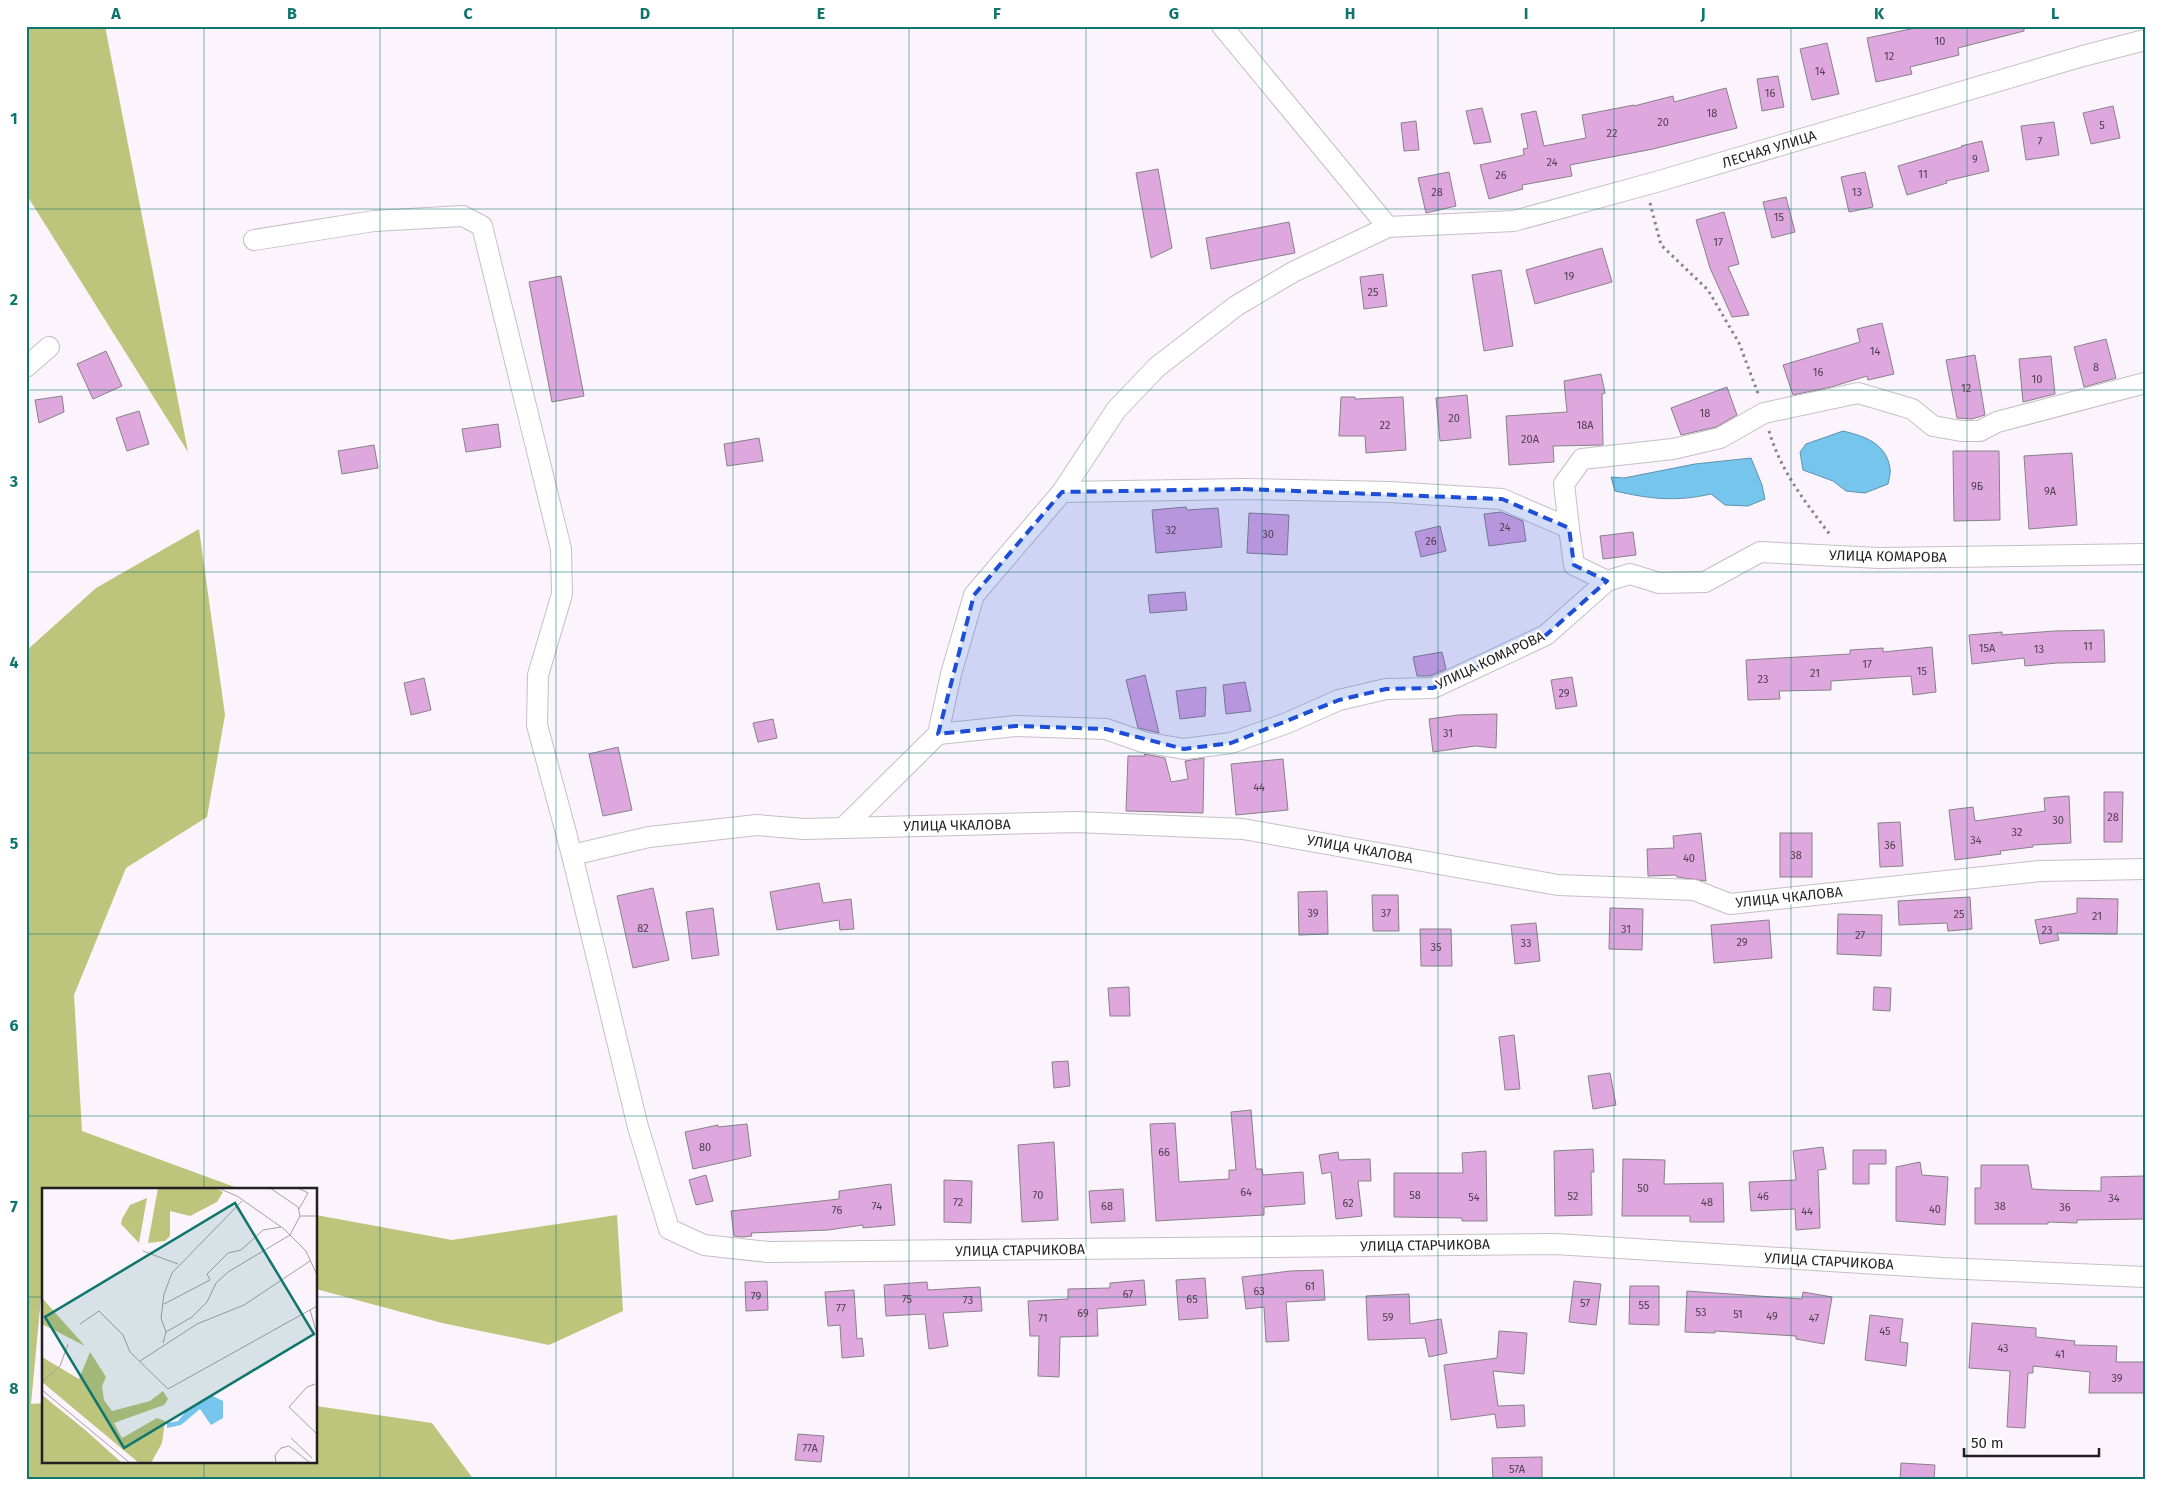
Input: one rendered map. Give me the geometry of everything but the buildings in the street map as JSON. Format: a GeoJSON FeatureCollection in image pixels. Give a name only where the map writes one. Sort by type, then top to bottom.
{"type":"FeatureCollection","features":[{"type":"Feature","properties":{"kind":"street"},"geometry":{"type":"LineString","coordinates":[[843,828],[938,734],[951,674],[974,595],[1062,492],[1116,410],[1157,367],[1236,306],[1293,272],[1388,227],[1222,26]]}},
{"type":"Feature","properties":{"kind":"street","name":"ЛЕСНАЯ УЛИЦА"},"geometry":{"type":"LineString","coordinates":[[1388,227],[1514,221],[1645,186],[2073,58],[2145,40]]}},
{"type":"Feature","properties":{"kind":"street","name":"УЛИЦА СТАРЧИКОВА"},"geometry":{"type":"LineString","coordinates":[[254,240],[374,221],[463,216],[482,226],[561,549],[562,594],[538,675],[537,725],[572,854],[638,1127],[669,1229],[704,1245],[768,1252],[1555,1244],[1943,1268],[2145,1277]]}},
{"type":"Feature","properties":{"kind":"street"},"geometry":{"type":"LineString","coordinates":[[26,367],[49,348]]}},
{"type":"Feature","properties":{"kind":"street"},"geometry":{"type":"LineString","coordinates":[[1606,581],[1574,564],[1564,484],[1582,459],[1673,449],[1720,438],[1764,413],[1858,393],[1912,409],[1933,426],[1961,431],[1980,431],[1997,422],[2145,383]]}},
{"type":"Feature","properties":{"kind":"street"},"geometry":{"type":"LineString","coordinates":[[1062,492],[1243,489],[1390,492],[1502,498],[1569,528]]}},
{"type":"Feature","properties":{"kind":"street","name":"УЛИЦА КОМАРОВА"},"geometry":{"type":"LineString","coordinates":[[938,734],[1016,726],[1106,729],[1143,742],[1184,749],[1231,743],[1287,723],[1339,700],[1386,689],[1433,688],[1546,635],[1606,581],[1630,574],[1659,584],[1705,582],[1760,552],[1879,558],[2145,554]]}},
{"type":"Feature","properties":{"kind":"street","name":"УЛИЦА ЧКАЛОВА"},"geometry":{"type":"LineString","coordinates":[[572,854],[649,836],[758,825],[804,829],[1076,822],[1243,829],[1558,885],[1694,890],[1730,904],[2040,871],[2145,869]]}},
{"type":"Feature","properties":{"kind":"path"},"geometry":{"type":"LineString","coordinates":[[1645,186],[1661,245],[1708,290],[1739,343],[1764,413],[1775,453],[1799,494],[1846,556]]}},
{"type":"Feature","properties":{"kind":"highlighted area"},"geometry":{"type":"Polygon","coordinates":[[[1243,489],[1502,499],[1569,528],[1574,565],[1607,581],[1546,635],[1433,688],[1386,689],[1339,700],[1231,743],[1184,749],[1106,729],[1016,726],[938,734],[974,595],[1062,492],[1243,489]]]}},
{"type":"Feature","properties":{"kind":"green space"},"geometry":{"type":"Polygon","coordinates":[[[26,26],[105,26],[188,452],[26,194],[26,26]]]}},
{"type":"Feature","properties":{"kind":"green space"},"geometry":{"type":"Polygon","coordinates":[[[199,529],[225,715],[207,817],[126,868],[74,995],[82,1131],[238,1188],[42,1188],[42,1287],[31,1404],[42,1403],[42,1464],[318,1464],[318,1406],[432,1423],[474,1480],[26,1480],[26,651],[96,588],[199,529]]]}},
{"type":"Feature","properties":{"kind":"green space"},"geometry":{"type":"Polygon","coordinates":[[[318,1215],[452,1240],[617,1215],[623,1311],[549,1345],[442,1323],[318,1290],[318,1215]]]}},
{"type":"Feature","properties":{"kind":"water"},"geometry":{"type":"Polygon","coordinates":[[[1843,431],[1866,438],[1884,452],[1888,459],[1890,470],[1888,484],[1865,493],[1846,491],[1833,481],[1803,470],[1800,452],[1806,444],[1843,431]]]}},
{"type":"Feature","properties":{"kind":"water"},"geometry":{"type":"Polygon","coordinates":[[[1751,458],[1762,485],[1765,499],[1748,506],[1725,505],[1711,494],[1674,499],[1628,494],[1615,491],[1611,477],[1624,478],[1695,464],[1751,458]]]}}]}
